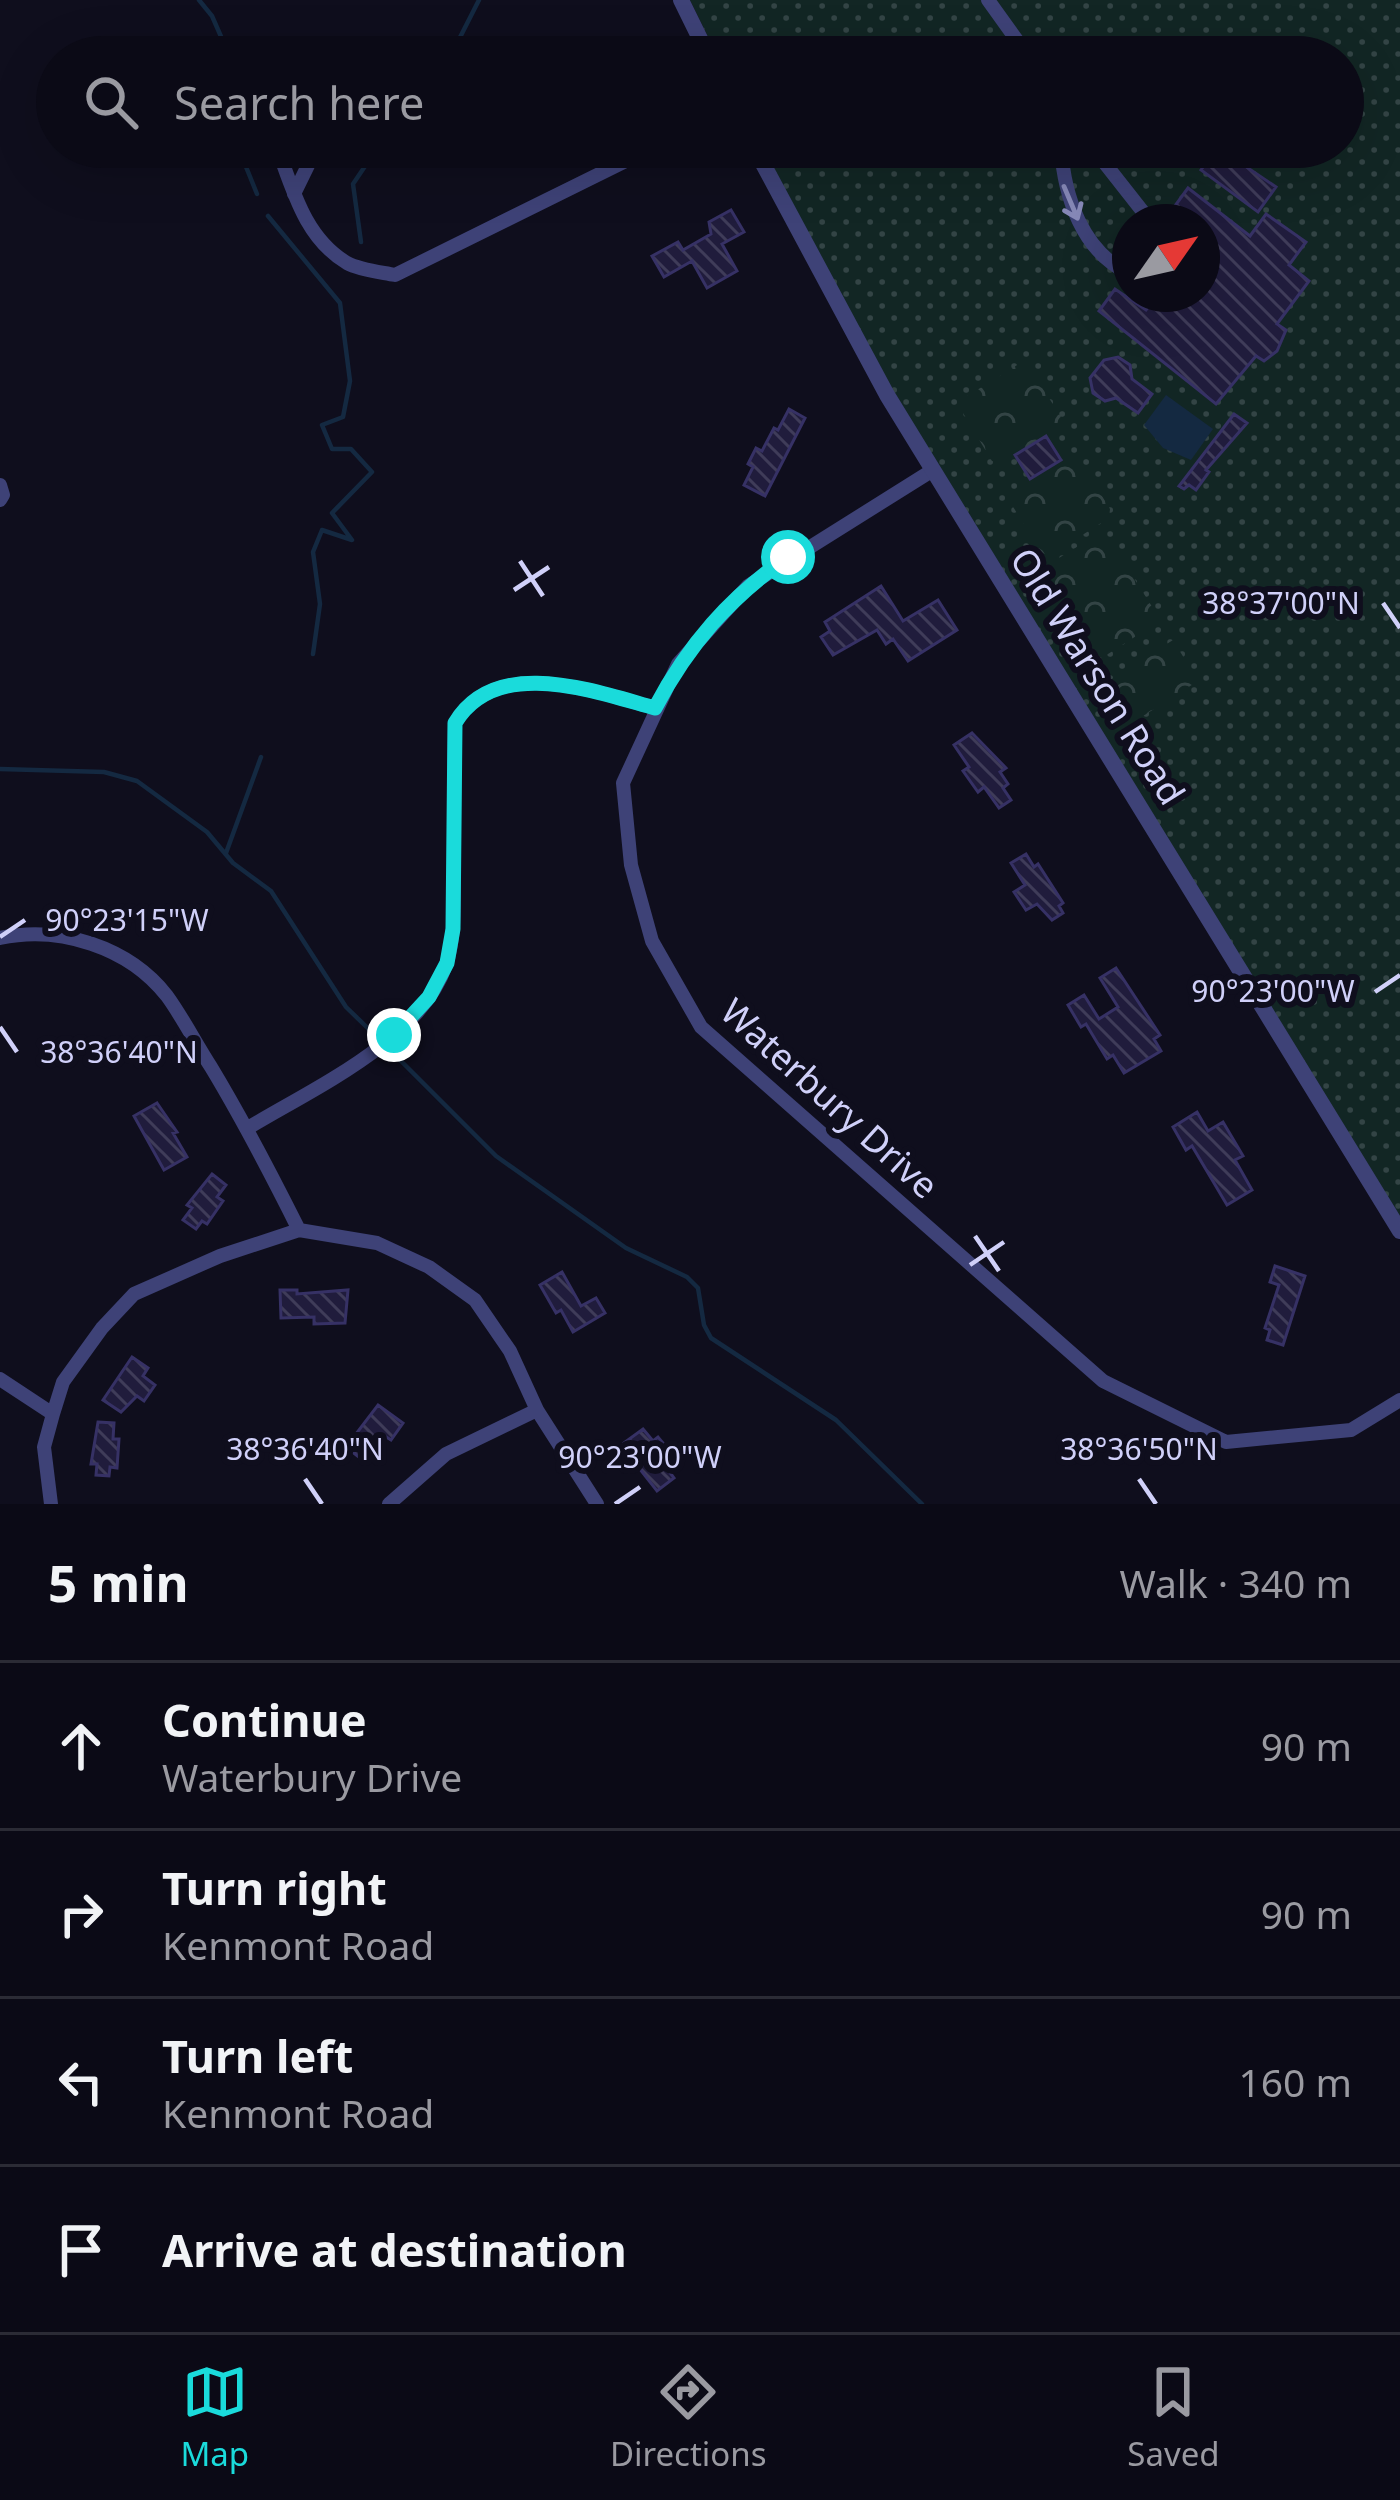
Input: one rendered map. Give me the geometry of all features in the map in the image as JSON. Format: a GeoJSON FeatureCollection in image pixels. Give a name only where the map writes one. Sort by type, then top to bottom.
{"type":"FeatureCollection","features":[{"type":"Feature","properties":{"kind":"street"},"geometry":{"type":"LineString","coordinates":[[681,0],[699,36]]}},
{"type":"Feature","properties":{"kind":"street"},"geometry":{"type":"LineString","coordinates":[[988,0],[1014,36]]}},
{"type":"Feature","properties":{"kind":"street"},"geometry":{"type":"LineString","coordinates":[[285,168],[298,207],[322,242],[350,265],[395,275],[612,168]]}},
{"type":"Feature","properties":{"kind":"street"},"geometry":{"type":"LineString","coordinates":[[294,194],[307,168]]}},
{"type":"Feature","properties":{"kind":"street","name":"Old Warson Road"},"geometry":{"type":"LineString","coordinates":[[765,168],[933,470],[1400,1231]]}},
{"type":"Feature","properties":{"kind":"street"},"geometry":{"type":"LineString","coordinates":[[1062,168],[1077,220],[1112,264]]}},
{"type":"Feature","properties":{"kind":"street"},"geometry":{"type":"LineString","coordinates":[[1108,168],[1135,204]]}},
{"type":"Feature","properties":{"kind":"street","name":"Waterbury Drive"},"geometry":{"type":"LineString","coordinates":[[933,470],[748,586],[678,664],[623,783],[631,866],[652,941],[700,1027],[1103,1381],[1226,1442],[1351,1430],[1400,1400]]}},
{"type":"Feature","properties":{"kind":"street"},"geometry":{"type":"LineString","coordinates":[[0,485],[0,500]]}},
{"type":"Feature","properties":{"kind":"street"},"geometry":{"type":"LineString","coordinates":[[248,1128],[374,1052],[429,997],[447,963],[453,929],[455,723],[468,702],[504,687],[556,682],[655,708]]}},
{"type":"Feature","properties":{"kind":"street"},"geometry":{"type":"LineString","coordinates":[[0,938],[59,936],[107,948],[166,994],[248,1128],[299,1230]]}},
{"type":"Feature","properties":{"kind":"street"},"geometry":{"type":"LineString","coordinates":[[51,1504],[44,1447],[63,1382],[134,1294],[220,1256],[299,1230],[377,1243],[429,1267],[475,1300],[510,1351],[537,1410],[597,1504]]}},
{"type":"Feature","properties":{"kind":"street"},"geometry":{"type":"LineString","coordinates":[[0,1379],[53,1414]]}},
{"type":"Feature","properties":{"kind":"street"},"geometry":{"type":"LineString","coordinates":[[389,1504],[446,1454],[537,1410]]}},
{"type":"Feature","properties":{"kind":"green space"},"geometry":{"type":"Polygon","coordinates":[[[690,0],[1400,0],[1400,1217],[874,360],[774,168],[1364,168],[1364,36],[708,36],[690,0]]]}},
{"type":"Feature","properties":{"kind":"green space"},"geometry":{"type":"Polygon","coordinates":[[[1019,364],[1030,368],[1061,417],[1060,426],[1002,463],[992,461],[960,408],[961,400],[1019,364]]]}},
{"type":"Feature","properties":{"kind":"green space"},"geometry":{"type":"Polygon","coordinates":[[[1068,456],[1080,460],[1110,509],[1109,518],[1051,555],[1041,553],[1009,500],[1011,492],[1068,456]]]}},
{"type":"Feature","properties":{"kind":"green space"},"geometry":{"type":"Polygon","coordinates":[[[1098,534],[1108,537],[1156,613],[1155,624],[1097,661],[1089,657],[1040,577],[1041,569],[1098,534]]]}},
{"type":"Feature","properties":{"kind":"green space"},"geometry":{"type":"Polygon","coordinates":[[[1173,640],[1198,681],[1129,725],[1104,684],[1173,640]]]}},
{"type":"Feature","properties":{"kind":"water"},"geometry":{"type":"Polygon","coordinates":[[[1166,395],[1213,429],[1191,460],[1163,448],[1144,425],[1166,395]]]}},
{"type":"Feature","properties":{"kind":"building"},"geometry":{"type":"Polygon","coordinates":[[[1248,168],[1276,187],[1258,212],[1201,170],[1248,168]]]}},
{"type":"Feature","properties":{"kind":"building"},"geometry":{"type":"Polygon","coordinates":[[[1188,188],[1209,204],[1176,204],[1188,188]]]}},
{"type":"Feature","properties":{"kind":"building"},"geometry":{"type":"Polygon","coordinates":[[[731,210],[744,232],[722,244],[737,271],[707,288],[692,261],[664,277],[652,256],[678,242],[683,250],[711,234],[709,222],[731,210]]]}},
{"type":"Feature","properties":{"kind":"building"},"geometry":{"type":"Polygon","coordinates":[[[1220,213],[1250,236],[1266,214],[1306,242],[1289,265],[1309,281],[1277,324],[1286,330],[1277,351],[1264,361],[1256,356],[1216,404],[1099,311],[1112,293],[1112,312],[1220,312],[1220,213]]]}},
{"type":"Feature","properties":{"kind":"building"},"geometry":{"type":"Polygon","coordinates":[[[1118,357],[1130,365],[1132,379],[1152,394],[1138,413],[1116,398],[1105,401],[1093,393],[1090,378],[1104,360],[1118,357]]]}},
{"type":"Feature","properties":{"kind":"building"},"geometry":{"type":"Polygon","coordinates":[[[789,409],[805,418],[765,496],[744,485],[753,467],[748,464],[756,448],[762,451],[774,428],[778,430],[789,409]]]}},
{"type":"Feature","properties":{"kind":"building"},"geometry":{"type":"Polygon","coordinates":[[[1234,414],[1247,423],[1206,470],[1196,490],[1179,486],[1183,481],[1234,414]]]}},
{"type":"Feature","properties":{"kind":"building"},"geometry":{"type":"Polygon","coordinates":[[[1046,436],[1061,460],[1030,479],[1015,455],[1046,436]]]}},
{"type":"Feature","properties":{"kind":"building"},"geometry":{"type":"Polygon","coordinates":[[[881,586],[903,621],[938,600],[957,630],[908,661],[893,639],[886,644],[877,630],[833,655],[821,637],[830,631],[825,622],[881,586]]]}},
{"type":"Feature","properties":{"kind":"building"},"geometry":{"type":"Polygon","coordinates":[[[972,733],[1006,768],[1000,772],[1011,800],[999,808],[984,787],[978,792],[963,771],[969,767],[954,745],[972,733]]]}},
{"type":"Feature","properties":{"kind":"building"},"geometry":{"type":"Polygon","coordinates":[[[1026,854],[1063,903],[1059,906],[1063,913],[1052,920],[1037,904],[1026,910],[1014,892],[1025,885],[1011,863],[1026,854]]]}},
{"type":"Feature","properties":{"kind":"building"},"geometry":{"type":"Polygon","coordinates":[[[1116,968],[1160,1035],[1154,1039],[1161,1051],[1124,1073],[1113,1055],[1107,1059],[1068,1005],[1084,995],[1099,1019],[1118,1007],[1100,978],[1116,968]]]}},
{"type":"Feature","properties":{"kind":"building"},"geometry":{"type":"Polygon","coordinates":[[[157,1103],[187,1157],[164,1170],[134,1116],[157,1103]]]}},
{"type":"Feature","properties":{"kind":"building"},"geometry":{"type":"Polygon","coordinates":[[[1197,1112],[1208,1131],[1223,1122],[1243,1156],[1235,1160],[1252,1190],[1227,1205],[1192,1146],[1186,1150],[1173,1127],[1197,1112]]]}},
{"type":"Feature","properties":{"kind":"building"},"geometry":{"type":"Polygon","coordinates":[[[212,1174],[226,1185],[217,1197],[223,1201],[207,1224],[202,1221],[196,1229],[183,1220],[192,1208],[187,1205],[212,1174]]]}},
{"type":"Feature","properties":{"kind":"building"},"geometry":{"type":"Polygon","coordinates":[[[1275,1266],[1305,1276],[1283,1345],[1267,1340],[1270,1330],[1265,1328],[1279,1285],[1270,1282],[1275,1266]]]}},
{"type":"Feature","properties":{"kind":"building"},"geometry":{"type":"Polygon","coordinates":[[[562,1272],[581,1306],[596,1298],[605,1313],[573,1332],[540,1285],[562,1272]]]}},
{"type":"Feature","properties":{"kind":"building"},"geometry":{"type":"Polygon","coordinates":[[[280,1290],[297,1290],[297,1294],[348,1290],[345,1323],[281,1318],[280,1290]]]}},
{"type":"Feature","properties":{"kind":"building"},"geometry":{"type":"Polygon","coordinates":[[[132,1357],[148,1368],[143,1376],[155,1385],[144,1401],[137,1396],[121,1412],[103,1400],[132,1357]]]}},
{"type":"Feature","properties":{"kind":"building"},"geometry":{"type":"Polygon","coordinates":[[[378,1405],[403,1423],[391,1440],[383,1435],[364,1461],[346,1447],[378,1405]]]}},
{"type":"Feature","properties":{"kind":"building"},"geometry":{"type":"Polygon","coordinates":[[[98,1422],[114,1423],[113,1439],[119,1439],[117,1468],[110,1467],[109,1476],[96,1475],[97,1464],[91,1464],[98,1422]]]}},
{"type":"Feature","properties":{"kind":"building"},"geometry":{"type":"Polygon","coordinates":[[[643,1429],[653,1441],[658,1437],[673,1455],[663,1463],[674,1478],[657,1491],[621,1445],[643,1429]]]}},
{"type":"Feature","properties":{"kind":"waterway"},"geometry":{"type":"LineString","coordinates":[[199,0],[221,36]]}},
{"type":"Feature","properties":{"kind":"waterway"},"geometry":{"type":"LineString","coordinates":[[461,36],[479,0]]}},
{"type":"Feature","properties":{"kind":"waterway"},"geometry":{"type":"LineString","coordinates":[[246,168],[257,194]]}},
{"type":"Feature","properties":{"kind":"waterway"},"geometry":{"type":"LineString","coordinates":[[361,242],[353,184],[364,168]]}},
{"type":"Feature","properties":{"kind":"waterway"},"geometry":{"type":"LineString","coordinates":[[268,216],[340,303],[350,381],[343,417],[322,425],[332,449],[351,449],[372,472],[332,513],[352,540],[322,530],[313,552],[320,604],[313,654]]}},
{"type":"Feature","properties":{"kind":"waterway"},"geometry":{"type":"LineString","coordinates":[[226,853],[261,757]]}},
{"type":"Feature","properties":{"kind":"waterway"},"geometry":{"type":"LineString","coordinates":[[0,769],[104,772],[137,781],[207,832],[233,863],[271,891],[346,1007],[380,1040]]}},
{"type":"Feature","properties":{"kind":"waterway"},"geometry":{"type":"LineString","coordinates":[[388,1048],[496,1156],[626,1248],[687,1277],[698,1288],[711,1338],[836,1420],[922,1504]]}},
{"type":"Feature","properties":{"kind":"route"},"geometry":{"type":"LineString","coordinates":[[394,1035],[429,997],[447,963],[453,929],[455,723],[468,702],[504,687],[556,682],[655,708],[678,664],[699,637],[748,586],[788,557]]}}]}
